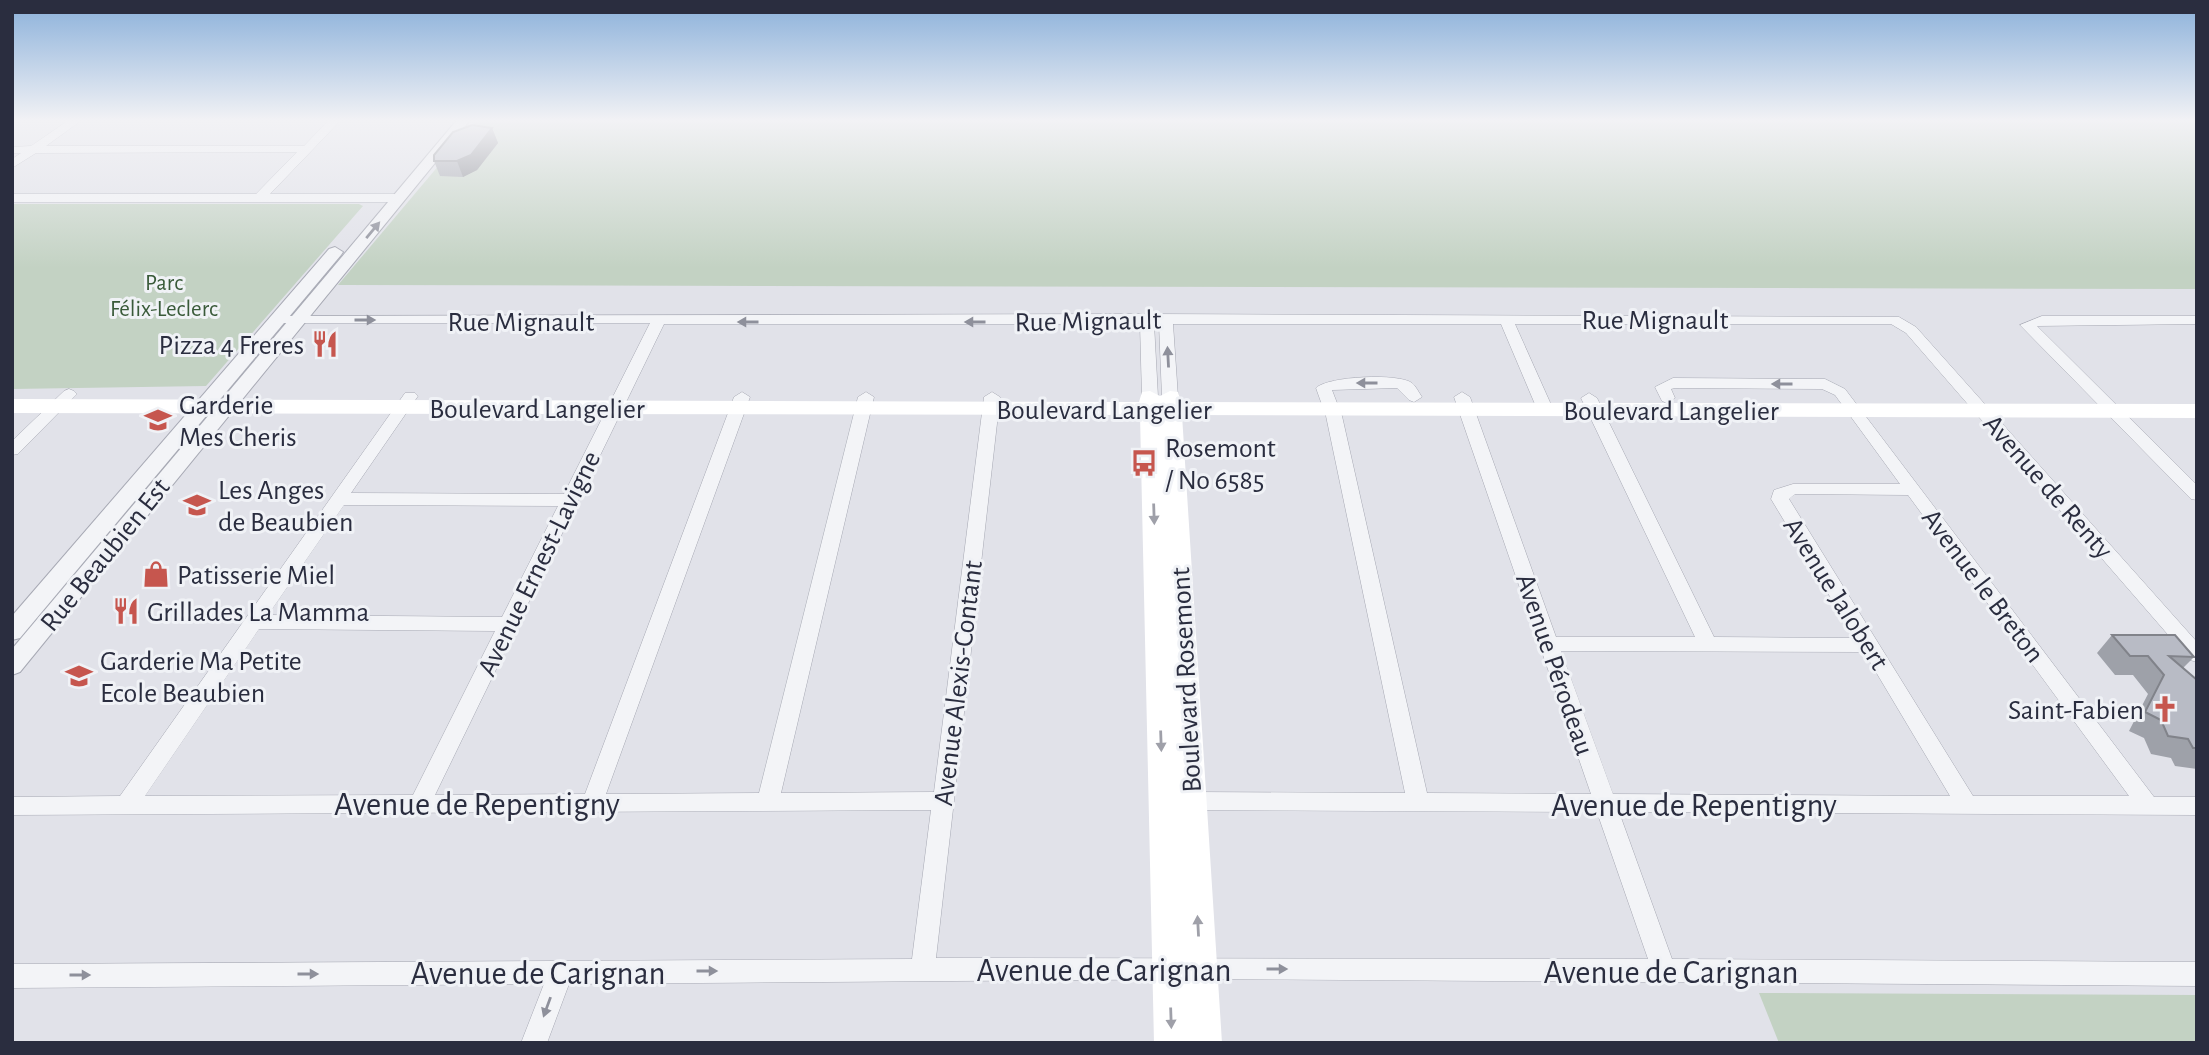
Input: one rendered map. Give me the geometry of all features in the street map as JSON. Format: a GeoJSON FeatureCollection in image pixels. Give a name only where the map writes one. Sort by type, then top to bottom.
{"type":"FeatureCollection","features":[{"type":"Feature","properties":{"kind":"main road","name":"Boulevard Langelier"},"geometry":{"type":"LineString","coordinates":[[12,394],[62,400]]}},
{"type":"Feature","properties":{"kind":"main road","name":"Boulevard Langelier"},"geometry":{"type":"LineString","coordinates":[[1330,403],[1413,397],[1464,403]]}},
{"type":"Feature","properties":{"kind":"main road","name":"Boulevard Langelier"},"geometry":{"type":"LineString","coordinates":[[1592,404],[1667,398],[1849,404]]}},
{"type":"Feature","properties":{"kind":"main road","name":"Boulevard Langelier"},"geometry":{"type":"LineString","coordinates":[[12,406],[62,400],[2105,404],[2197,398]]}},
{"type":"Feature","properties":{"kind":"main road","name":"Boulevard Rosemont"},"geometry":{"type":"LineString","coordinates":[[1160,403],[1192,801],[1204,1043]]}},
{"type":"Feature","properties":{"kind":"main road","name":"Boulevard Rosemont"},"geometry":{"type":"LineString","coordinates":[[1160,403],[1172,1043]]}},
{"type":"Feature","properties":{"kind":"main road","name":"Boulevard Langelier"},"geometry":{"type":"LineString","coordinates":[[2105,404],[2197,411]]}},
{"type":"Feature","properties":{"kind":"street"},"geometry":{"type":"LineString","coordinates":[[258,198],[287,169]]}},
{"type":"Feature","properties":{"kind":"street","name":"Rue Beaubien Est"},"geometry":{"type":"LineString","coordinates":[[12,632],[59,576],[219,400],[407,169]]}},
{"type":"Feature","properties":{"kind":"street","name":"Rue Beaubien Est"},"geometry":{"type":"LineString","coordinates":[[287,319],[423,169]]}},
{"type":"Feature","properties":{"kind":"street"},"geometry":{"type":"LineString","coordinates":[[12,198],[399,198]]}},
{"type":"Feature","properties":{"kind":"street","name":"Rue Mignault"},"geometry":{"type":"LineString","coordinates":[[287,319],[658,322],[1051,322],[1147,318],[1899,321]]}},
{"type":"Feature","properties":{"kind":"street","name":"Boulevard Rosemont"},"geometry":{"type":"LineString","coordinates":[[1147,318],[1160,403]]}},
{"type":"Feature","properties":{"kind":"street","name":"Boulevard Rosemont"},"geometry":{"type":"LineString","coordinates":[[1160,403],[1166,318]]}},
{"type":"Feature","properties":{"kind":"street"},"geometry":{"type":"LineString","coordinates":[[1506,319],[1543,404]]}},
{"type":"Feature","properties":{"kind":"street"},"geometry":{"type":"LineString","coordinates":[[2197,320],[2042,320],[2028,323],[2028,327],[2197,495]]}},
{"type":"Feature","properties":{"kind":"street","name":"Avenue de Renty"},"geometry":{"type":"LineString","coordinates":[[1899,321],[1911,330],[2197,655]]}},
{"type":"Feature","properties":{"kind":"street","name":"Avenue Ernest-Lavigne"},"geometry":{"type":"LineString","coordinates":[[419,804],[658,322]]}},
{"type":"Feature","properties":{"kind":"street"},"geometry":{"type":"LineString","coordinates":[[12,450],[62,400]]}},
{"type":"Feature","properties":{"kind":"street","name":"Rue Beaubien Est"},"geometry":{"type":"LineString","coordinates":[[12,666],[87,575],[219,400]]}},
{"type":"Feature","properties":{"kind":"street"},"geometry":{"type":"LineString","coordinates":[[127,804],[406,401]]}},
{"type":"Feature","properties":{"kind":"street"},"geometry":{"type":"LineString","coordinates":[[592,803],[740,403]]}},
{"type":"Feature","properties":{"kind":"street"},"geometry":{"type":"LineString","coordinates":[[768,801],[865,403]]}},
{"type":"Feature","properties":{"kind":"street","name":"Avenue Alexis-Contant"},"geometry":{"type":"LineString","coordinates":[[923,969],[991,403]]}},
{"type":"Feature","properties":{"kind":"street"},"geometry":{"type":"LineString","coordinates":[[1330,403],[1418,803]]}},
{"type":"Feature","properties":{"kind":"street","name":"Avenue Pérodeau"},"geometry":{"type":"LineString","coordinates":[[1464,403],[1664,971]]}},
{"type":"Feature","properties":{"kind":"street"},"geometry":{"type":"LineString","coordinates":[[1592,404],[1708,644]]}},
{"type":"Feature","properties":{"kind":"street","name":"Avenue le Breton"},"geometry":{"type":"LineString","coordinates":[[1849,404],[2148,805]]}},
{"type":"Feature","properties":{"kind":"street","name":"Avenue Jalobert"},"geometry":{"type":"LineString","coordinates":[[1914,490],[1794,489],[1780,494],[1783,505],[1968,805]]}},
{"type":"Feature","properties":{"kind":"street"},"geometry":{"type":"LineString","coordinates":[[339,499],[570,500]]}},
{"type":"Feature","properties":{"kind":"street"},"geometry":{"type":"LineString","coordinates":[[59,576],[87,575]]}},
{"type":"Feature","properties":{"kind":"street"},"geometry":{"type":"LineString","coordinates":[[255,622],[509,624]]}},
{"type":"Feature","properties":{"kind":"street"},"geometry":{"type":"LineString","coordinates":[[1549,645],[1869,645]]}},
{"type":"Feature","properties":{"kind":"street","name":"Avenue de Repentigny"},"geometry":{"type":"LineString","coordinates":[[12,806],[942,801]]}},
{"type":"Feature","properties":{"kind":"street","name":"Avenue de Repentigny"},"geometry":{"type":"LineString","coordinates":[[1192,801],[2197,806]]}},
{"type":"Feature","properties":{"kind":"street","name":"Avenue de Carignan"},"geometry":{"type":"LineString","coordinates":[[12,976],[1200,968],[2197,974]]}},
{"type":"Feature","properties":{"kind":"street"},"geometry":{"type":"LineString","coordinates":[[534,1043],[561,972]]}},
{"type":"Feature","properties":{"kind":"green space"},"geometry":{"type":"Polygon","coordinates":[[[436,169],[2197,169],[2197,289],[338,285],[436,169]]]}},
{"type":"Feature","properties":{"kind":"green space","name":"Parc Félix-Leclerc"},"geometry":{"type":"Polygon","coordinates":[[[12,204],[363,206],[206,386],[12,389],[12,204]]]}},
{"type":"Feature","properties":{"kind":"green space"},"geometry":{"type":"Polygon","coordinates":[[[1759,993],[2197,995],[2197,1043],[1779,1043],[1759,993]]]}},
{"type":"Feature","properties":{"kind":"building"},"geometry":{"type":"Polygon","coordinates":[[[2112,635],[2175,635],[2194,657],[2169,656],[2197,680],[2197,748],[2193,748],[2188,739],[2168,736],[2161,720],[2145,712],[2164,675],[2148,656],[2130,656],[2112,635]]]}},
{"type":"Feature","properties":{"kind":"place","name":"Pizza 4 Freres"},"geometry":{"type":"Point","coordinates":[325,344]}},
{"type":"Feature","properties":{"kind":"place","name":"Garderie Mes Cheris"},"geometry":{"type":"Point","coordinates":[158,420]}},
{"type":"Feature","properties":{"kind":"place","name":"Rosemont / No 6585"},"geometry":{"type":"Point","coordinates":[1144,463]}},
{"type":"Feature","properties":{"kind":"place","name":"Les Anges de Beaubien"},"geometry":{"type":"Point","coordinates":[197,505]}},
{"type":"Feature","properties":{"kind":"place","name":"Patisserie Miel"},"geometry":{"type":"Point","coordinates":[156,574]}},
{"type":"Feature","properties":{"kind":"place","name":"Grillades La Mamma"},"geometry":{"type":"Point","coordinates":[126,611]}},
{"type":"Feature","properties":{"kind":"place","name":"Garderie Ma Petite Ecole Beaubien"},"geometry":{"type":"Point","coordinates":[79,676]}},
{"type":"Feature","properties":{"kind":"place","name":"Saint-Fabien"},"geometry":{"type":"Point","coordinates":[2165,709]}}]}
